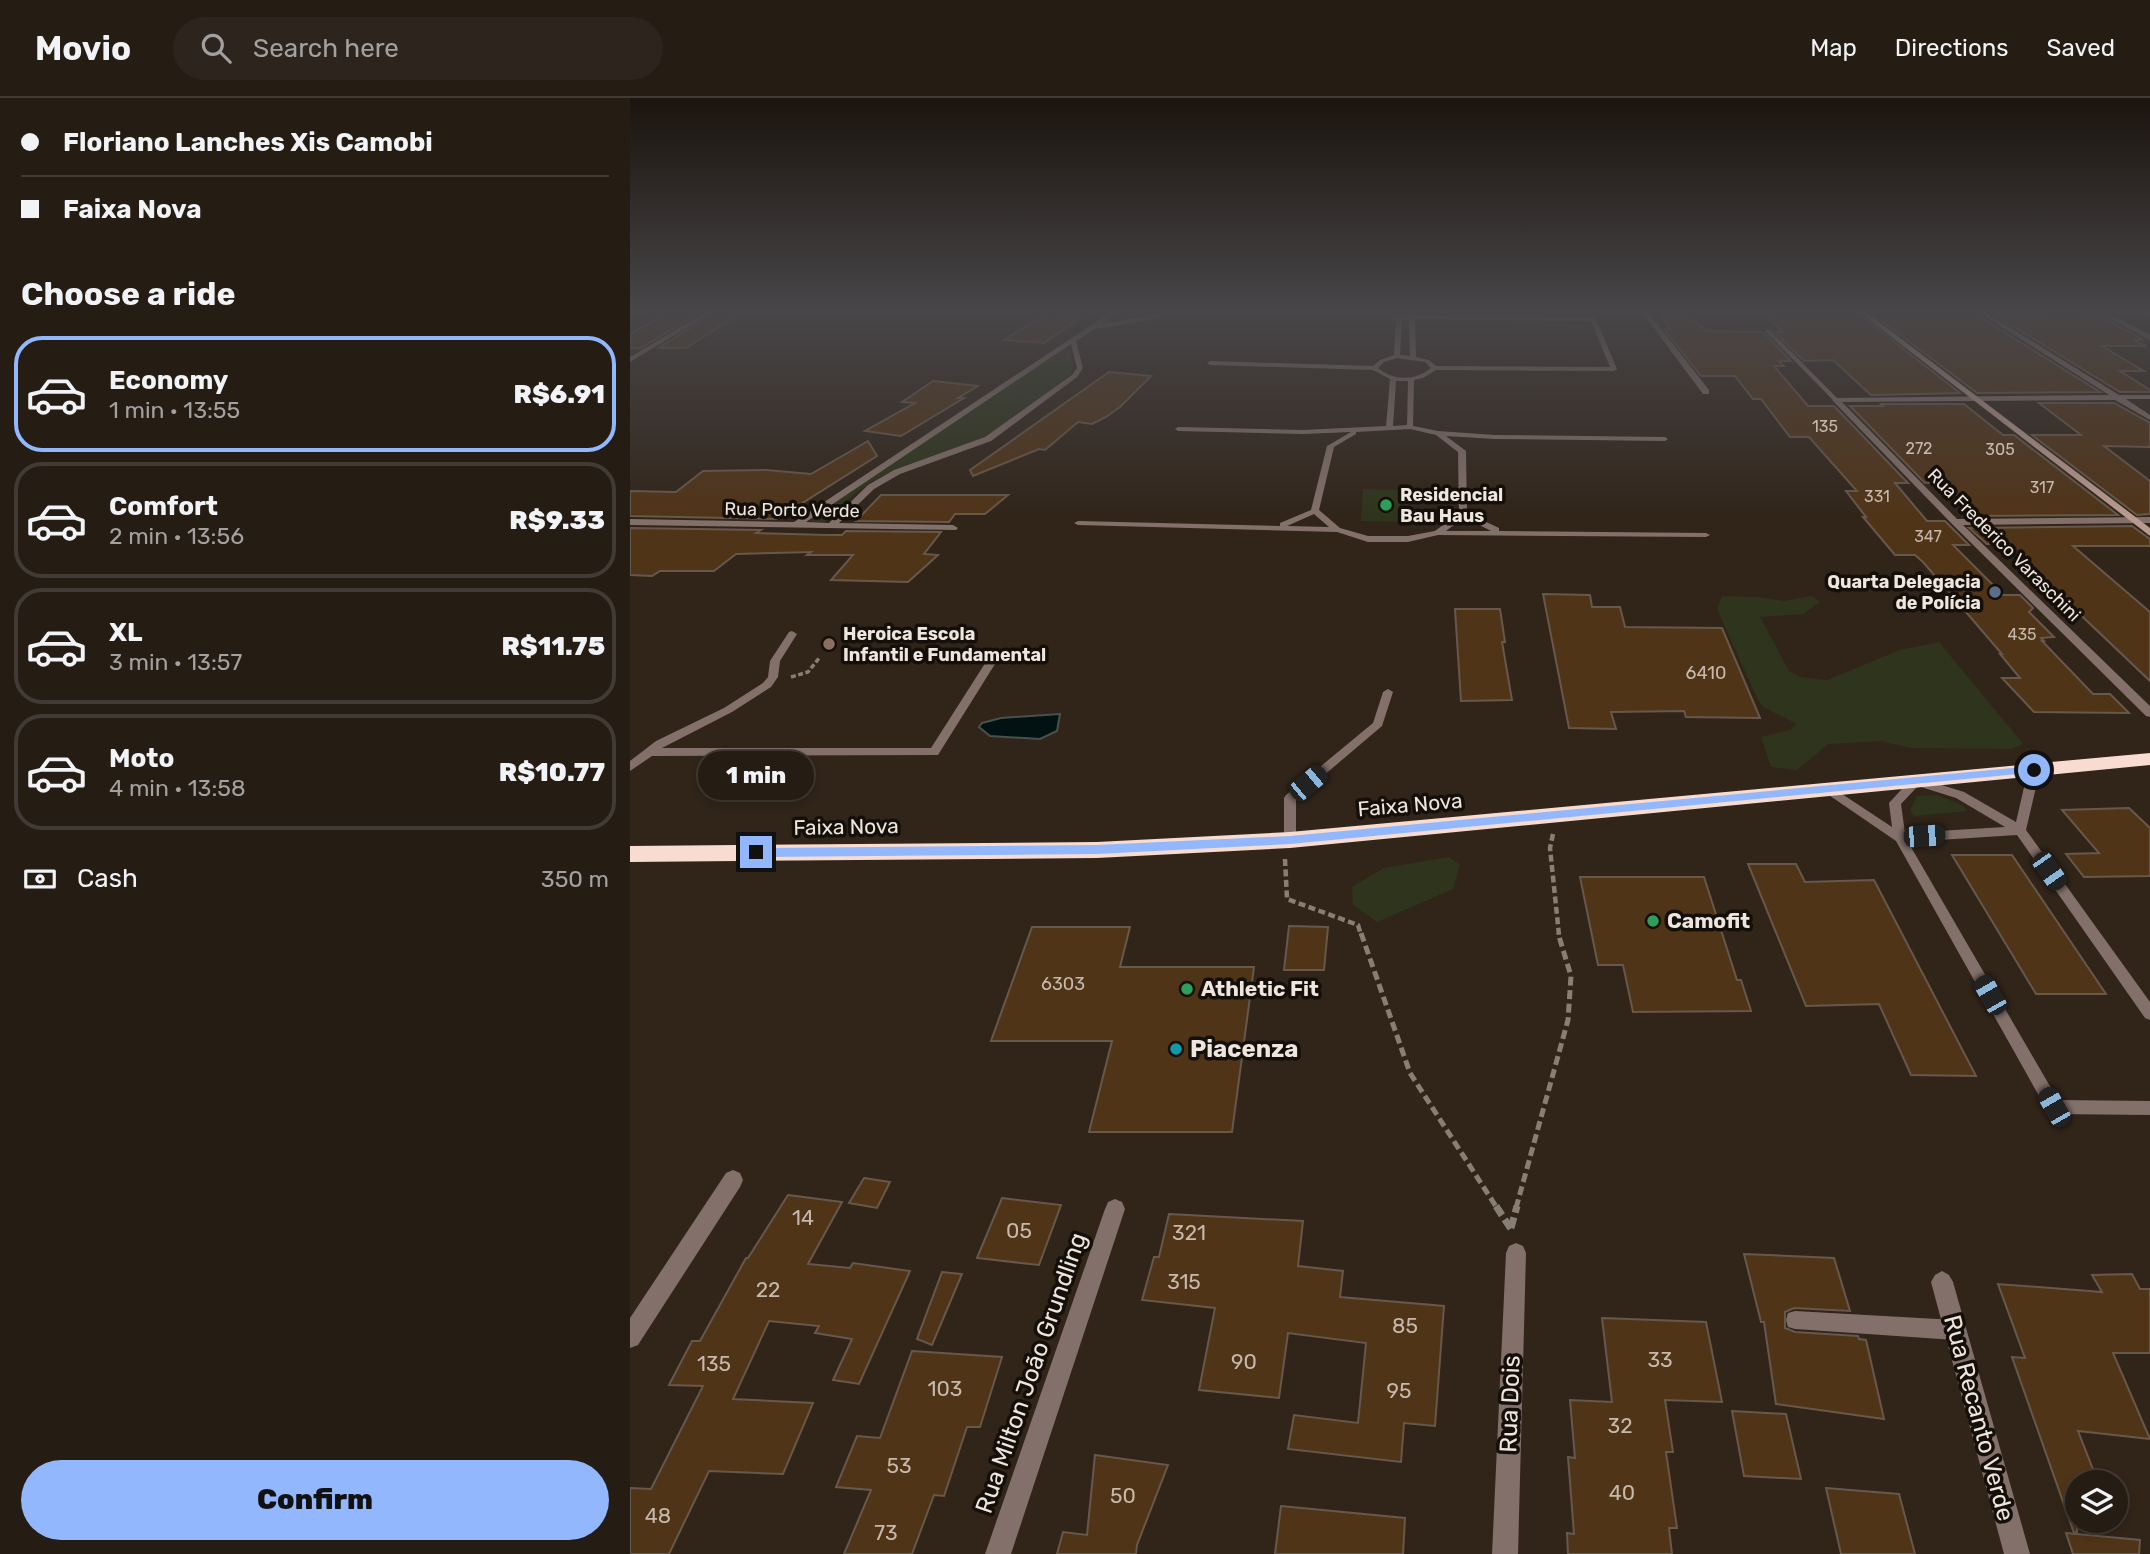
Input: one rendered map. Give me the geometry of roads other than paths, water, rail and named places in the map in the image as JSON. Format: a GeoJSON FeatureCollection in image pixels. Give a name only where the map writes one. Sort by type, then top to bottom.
{"type":"FeatureCollection","features":[{"type":"Feature","properties":{"kind":"highway","name":"Faixa Nova"},"geometry":{"type":"LineString","coordinates":[[630,854],[1097,850],[1290,840],[2150,759]]}},
{"type":"Feature","properties":{"kind":"street"},"geometry":{"type":"LineString","coordinates":[[795,526],[1013,380]]}},
{"type":"Feature","properties":{"kind":"street"},"geometry":{"type":"LineString","coordinates":[[831,526],[871,487],[897,472],[988,439],[1070,380]]}},
{"type":"Feature","properties":{"kind":"street"},"geometry":{"type":"LineString","coordinates":[[1697,380],[1706,391]]}},
{"type":"Feature","properties":{"kind":"street"},"geometry":{"type":"LineString","coordinates":[[1949,380],[2150,533]]}},
{"type":"Feature","properties":{"kind":"street"},"geometry":{"type":"LineString","coordinates":[[2088,380],[2150,418]]}},
{"type":"Feature","properties":{"kind":"street"},"geometry":{"type":"LineString","coordinates":[[1836,400],[2150,397]]}},
{"type":"Feature","properties":{"kind":"street","name":"Rua Frederico Varaschini"},"geometry":{"type":"LineString","coordinates":[[1836,400],[1955,522],[2150,713]]}},
{"type":"Feature","properties":{"kind":"street"},"geometry":{"type":"LineString","coordinates":[[1955,522],[2150,520]]}},
{"type":"Feature","properties":{"kind":"street","name":"Rua Porto Verde"},"geometry":{"type":"LineString","coordinates":[[630,522],[953,528]]}},
{"type":"Feature","properties":{"kind":"street"},"geometry":{"type":"LineString","coordinates":[[630,1338],[733,1180]]}},
{"type":"Feature","properties":{"kind":"street","name":"Rua Milton João Grundling"},"geometry":{"type":"LineString","coordinates":[[998,1554],[1115,1209]]}},
{"type":"Feature","properties":{"kind":"street","name":"Rua Dois"},"geometry":{"type":"LineString","coordinates":[[1505,1554],[1516,1253]]}},
{"type":"Feature","properties":{"kind":"street","name":"Rua Recanto Verde"},"geometry":{"type":"LineString","coordinates":[[1942,1282],[2017,1554]]}},
{"type":"Feature","properties":{"kind":"lane"},"geometry":{"type":"LineString","coordinates":[[1389,427],[1394,380]]}},
{"type":"Feature","properties":{"kind":"lane"},"geometry":{"type":"LineString","coordinates":[[1410,427],[1411,380]]}},
{"type":"Feature","properties":{"kind":"lane"},"geometry":{"type":"LineString","coordinates":[[1816,380],[1836,400]]}},
{"type":"Feature","properties":{"kind":"lane"},"geometry":{"type":"LineString","coordinates":[[1178,429],[1357,432],[1410,427],[1438,433],[1495,437],[1665,439]]}},
{"type":"Feature","properties":{"kind":"lane"},"geometry":{"type":"LineString","coordinates":[[1303,432],[1331,446]]}},
{"type":"Feature","properties":{"kind":"lane"},"geometry":{"type":"LineString","coordinates":[[1315,511],[1331,446],[1357,432]]}},
{"type":"Feature","properties":{"kind":"lane"},"geometry":{"type":"LineString","coordinates":[[1438,433],[1462,451]]}},
{"type":"Feature","properties":{"kind":"lane"},"geometry":{"type":"LineString","coordinates":[[1462,451],[1495,437]]}},
{"type":"Feature","properties":{"kind":"lane"},"geometry":{"type":"LineString","coordinates":[[1462,451],[1463,514]]}},
{"type":"Feature","properties":{"kind":"lane"},"geometry":{"type":"LineString","coordinates":[[1279,527],[1315,511]]}},
{"type":"Feature","properties":{"kind":"lane"},"geometry":{"type":"LineString","coordinates":[[1315,511],[1337,530]]}},
{"type":"Feature","properties":{"kind":"lane"},"geometry":{"type":"LineString","coordinates":[[1463,514],[1500,531]]}},
{"type":"Feature","properties":{"kind":"lane"},"geometry":{"type":"LineString","coordinates":[[1438,533],[1463,514]]}},
{"type":"Feature","properties":{"kind":"lane"},"geometry":{"type":"LineString","coordinates":[[1077,523],[1337,530],[1368,539],[1408,539],[1438,533],[1500,531],[1706,535]]}},
{"type":"Feature","properties":{"kind":"lane"},"geometry":{"type":"LineString","coordinates":[[630,767],[660,744],[728,710],[767,685],[773,677],[775,661],[792,634]]}},
{"type":"Feature","properties":{"kind":"lane"},"geometry":{"type":"LineString","coordinates":[[650,752],[934,752],[995,656]]}},
{"type":"Feature","properties":{"kind":"lane"},"geometry":{"type":"LineString","coordinates":[[1290,840],[1290,798],[1378,724],[1388,692]]}},
{"type":"Feature","properties":{"kind":"lane"},"geometry":{"type":"LineString","coordinates":[[2020,830],[2034,770]]}},
{"type":"Feature","properties":{"kind":"lane"},"geometry":{"type":"LineString","coordinates":[[2150,1014],[2020,830],[1960,795],[1916,781],[1895,803],[1900,838],[2054,1107],[2150,1108]]}},
{"type":"Feature","properties":{"kind":"lane"},"geometry":{"type":"LineString","coordinates":[[1826,789],[1900,838],[2020,830]]}},
{"type":"Feature","properties":{"kind":"lane"},"geometry":{"type":"LineString","coordinates":[[1796,1320],[1955,1330]]}},
{"type":"Feature","properties":{"kind":"place","name":"Residencial Bau Haus"},"geometry":{"type":"Point","coordinates":[1386,505]}},
{"type":"Feature","properties":{"kind":"place","name":"Quarta Delegacia de Polícia"},"geometry":{"type":"Point","coordinates":[1995,592]}},
{"type":"Feature","properties":{"kind":"place","name":"Heroica Escola Infantil e Fundamental"},"geometry":{"type":"Point","coordinates":[829,644]}},
{"type":"Feature","properties":{"kind":"place","name":"Camofit"},"geometry":{"type":"Point","coordinates":[1653,921]}},
{"type":"Feature","properties":{"kind":"place","name":"Athletic Fit"},"geometry":{"type":"Point","coordinates":[1187,989]}},
{"type":"Feature","properties":{"kind":"place","name":"Piacenza"},"geometry":{"type":"Point","coordinates":[1176,1049]}}]}
